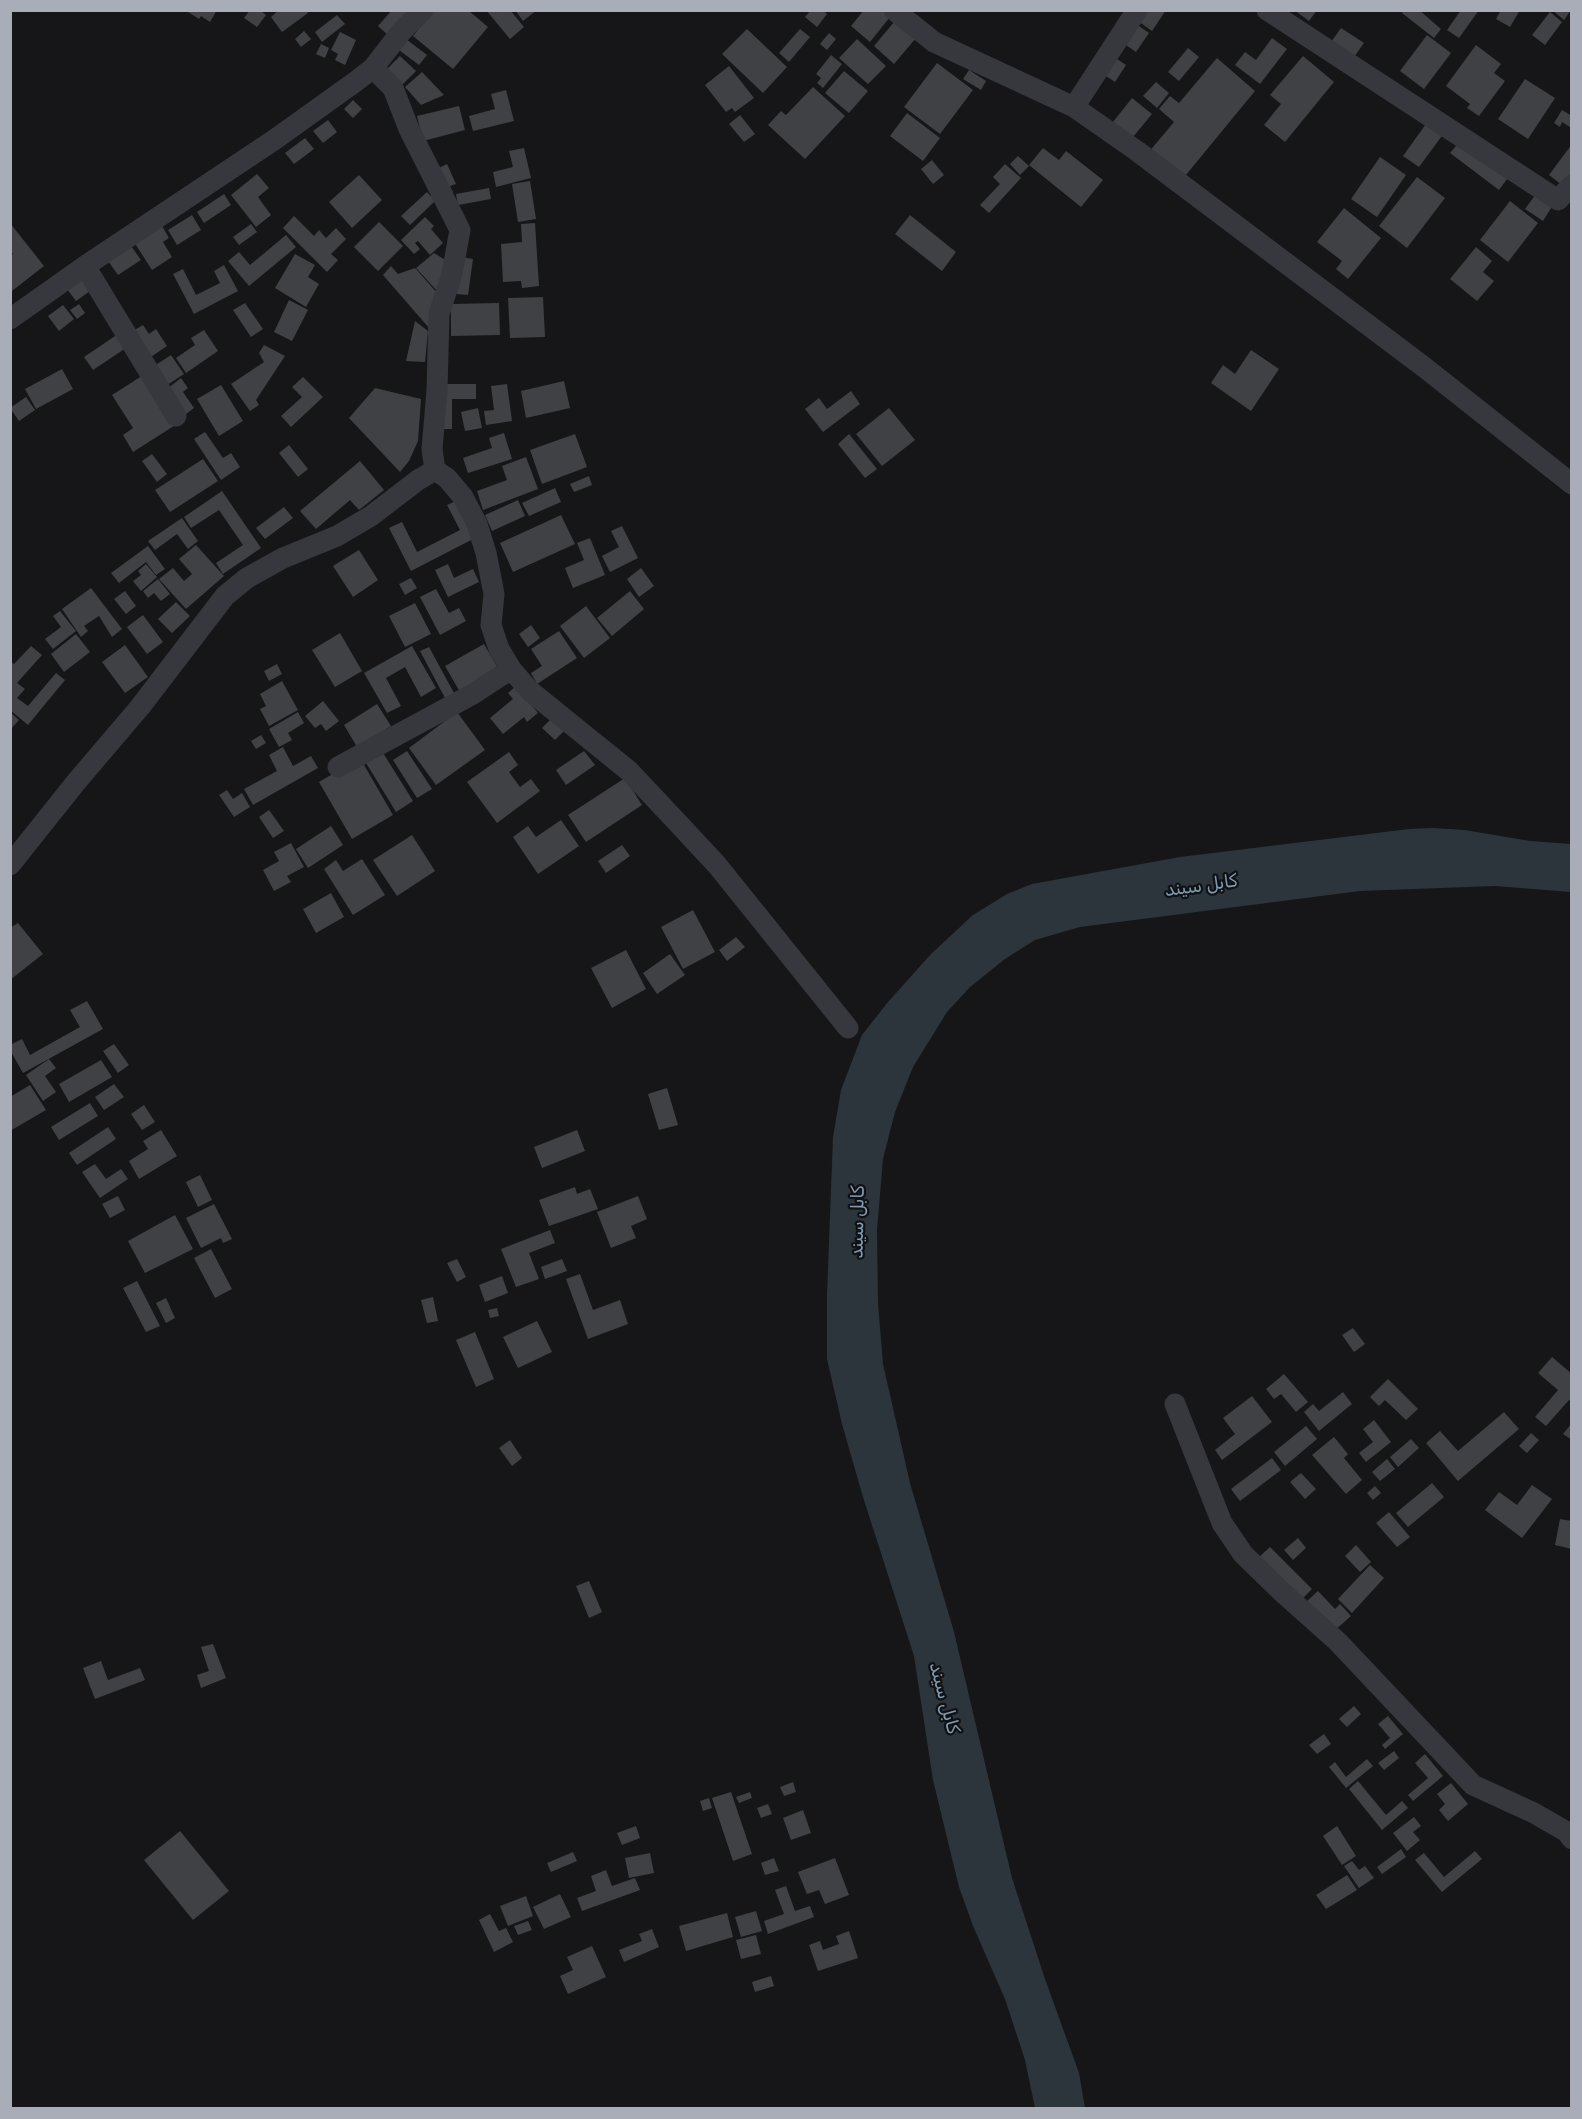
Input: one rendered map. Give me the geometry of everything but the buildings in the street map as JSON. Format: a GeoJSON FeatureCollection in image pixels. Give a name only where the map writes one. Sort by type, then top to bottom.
{"type":"FeatureCollection","features":[{"type":"Feature","properties":{"kind":"street"},"geometry":{"type":"LineString","coordinates":[[10,319],[274,140],[374,68],[401,32],[423,10]]}},
{"type":"Feature","properties":{"kind":"street"},"geometry":{"type":"LineString","coordinates":[[894,10],[934,42],[1074,107],[1137,151],[1424,368],[1572,484]]}},
{"type":"Feature","properties":{"kind":"street"},"geometry":{"type":"LineString","coordinates":[[1074,107],[1137,10]]}},
{"type":"Feature","properties":{"kind":"street"},"geometry":{"type":"LineString","coordinates":[[1267,10],[1558,200],[1572,186]]}},
{"type":"Feature","properties":{"kind":"street"},"geometry":{"type":"LineString","coordinates":[[374,68],[393,88],[409,129],[460,230],[452,274],[439,314],[437,392],[432,449],[435,470]]}},
{"type":"Feature","properties":{"kind":"street"},"geometry":{"type":"LineString","coordinates":[[85,267],[176,416]]}},
{"type":"Feature","properties":{"kind":"street"},"geometry":{"type":"LineString","coordinates":[[435,470],[447,477],[463,497],[477,524],[486,553],[494,594],[491,625],[499,649],[511,669],[530,690],[629,771],[717,866],[848,1028]]}},
{"type":"Feature","properties":{"kind":"street"},"geometry":{"type":"LineString","coordinates":[[10,864],[147,699],[225,596],[247,578],[283,558],[338,536],[371,516],[418,480],[435,470]]}},
{"type":"Feature","properties":{"kind":"street"},"geometry":{"type":"LineString","coordinates":[[338,767],[473,694],[511,669]]}},
{"type":"Feature","properties":{"kind":"street"},"geometry":{"type":"LineString","coordinates":[[1175,1404],[1222,1523],[1243,1554],[1338,1641],[1473,1785],[1534,1813],[1567,1832],[1572,1839]]}},
{"type":"Feature","properties":{"kind":"water","name":"کابل سيند"},"geometry":{"type":"Polygon","coordinates":[[[1433,828],[1571,844],[1571,892],[1495,886],[1360,891],[1080,927],[1035,940],[1005,959],[970,987],[947,1012],[913,1067],[895,1112],[883,1159],[877,1230],[878,1303],[883,1364],[910,1483],[954,1632],[1012,1878],[1079,2073],[1085,2108],[1035,2108],[1025,2060],[1005,1999],[973,1926],[959,1887],[933,1780],[914,1656],[863,1497],[842,1424],[827,1359],[833,1137],[841,1090],[862,1035],[888,1002],[931,954],[973,915],[1007,894],[1032,884],[1180,857],[1433,828]]]}}]}
